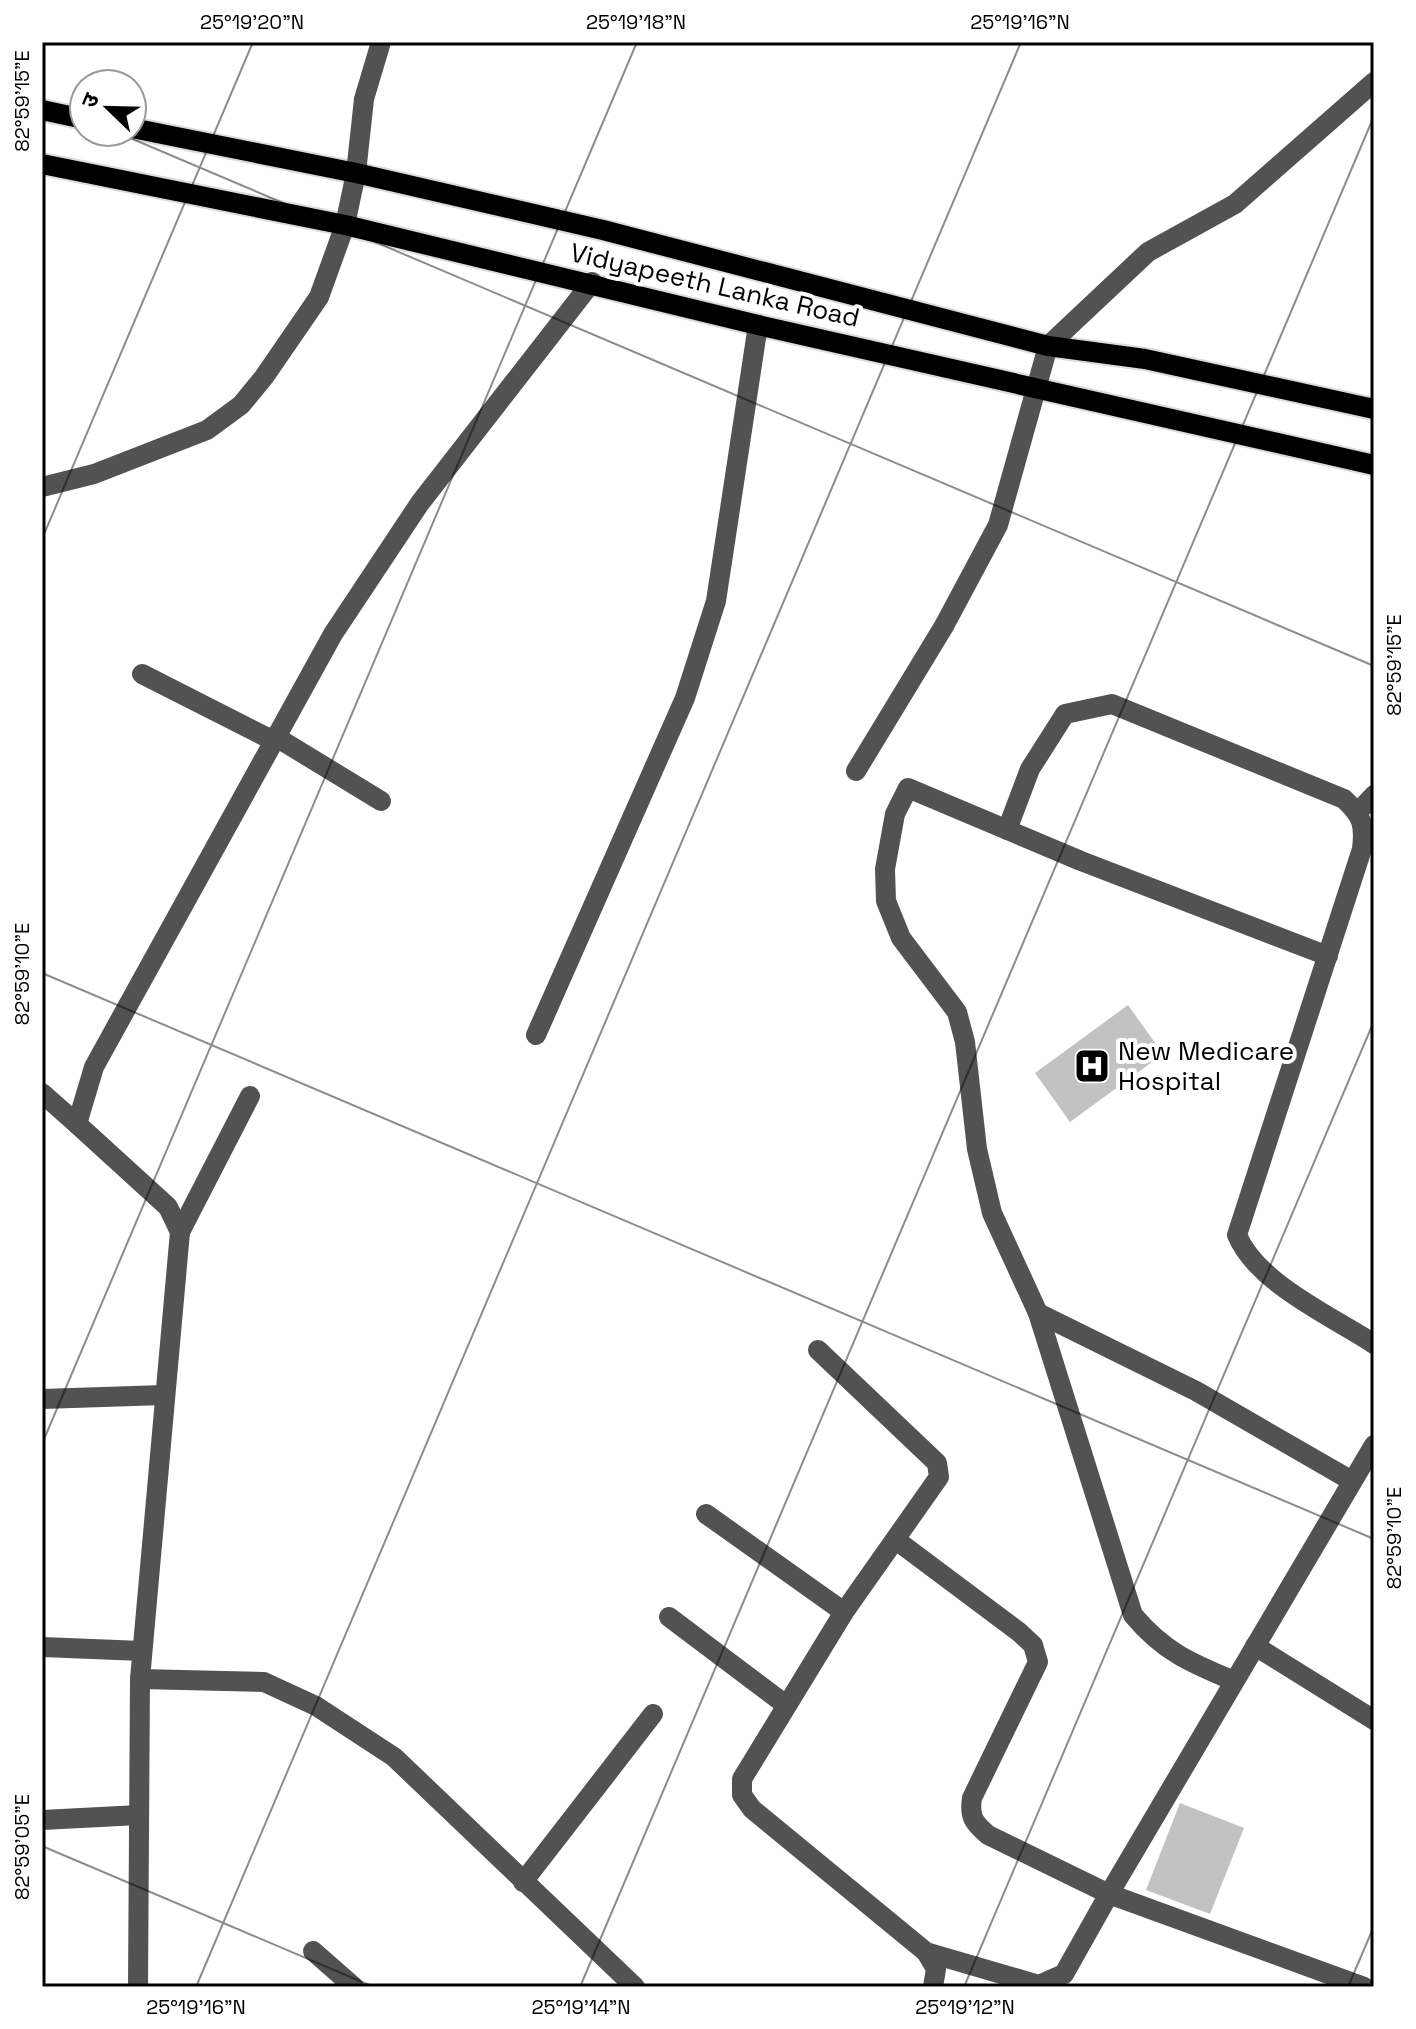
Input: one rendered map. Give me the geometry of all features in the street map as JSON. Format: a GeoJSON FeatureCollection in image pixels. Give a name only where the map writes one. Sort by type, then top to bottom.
{"type":"FeatureCollection","features":[{"type":"Feature","properties":{"kind":"main road"},"geometry":{"type":"LineString","coordinates":[[42,110],[68,116]]}},
{"type":"Feature","properties":{"kind":"main road","name":"Vidyapeeth Lanka Road"},"geometry":{"type":"LineString","coordinates":[[148,131],[356,173],[603,230],[1048,346],[1145,359],[1374,409]]}},
{"type":"Feature","properties":{"kind":"main road","name":"Vidyapeeth Lanka Road"},"geometry":{"type":"LineString","coordinates":[[42,164],[345,225],[592,282],[758,325],[1374,465]]}},
{"type":"Feature","properties":{"kind":"street"},"geometry":{"type":"LineString","coordinates":[[44,488],[94,474],[207,430],[241,405],[319,297],[345,225],[356,173],[364,99],[381,42]]}},
{"type":"Feature","properties":{"kind":"street"},"geometry":{"type":"LineString","coordinates":[[856,771],[944,626],[998,525],[1048,346],[1148,252],[1235,204],[1374,82]]}},
{"type":"Feature","properties":{"kind":"street"},"geometry":{"type":"LineString","coordinates":[[77,1124],[94,1067],[333,634],[420,503],[592,282]]}},
{"type":"Feature","properties":{"kind":"street"},"geometry":{"type":"LineString","coordinates":[[536,1035],[690,684],[716,601],[758,325]]}},
{"type":"Feature","properties":{"kind":"street"},"geometry":{"type":"LineString","coordinates":[[142,674],[275,739],[381,801]]}},
{"type":"Feature","properties":{"kind":"street"},"geometry":{"type":"LineString","coordinates":[[1007,830],[1030,769],[1065,714],[1112,704],[1344,799],[1358,812],[1365,824],[1362,849],[1237,1235],[1246,1255],[1263,1272],[1374,1344]]}},
{"type":"Feature","properties":{"kind":"street"},"geometry":{"type":"LineString","coordinates":[[1234,1681],[1181,1659],[1154,1639],[1133,1615],[1038,1313],[992,1213],[977,1149],[965,1042],[957,1012],[901,938],[886,901],[885,869],[895,814],[908,788],[1328,956]]}},
{"type":"Feature","properties":{"kind":"street"},"geometry":{"type":"LineString","coordinates":[[1358,812],[1374,795]]}},
{"type":"Feature","properties":{"kind":"street"},"geometry":{"type":"LineString","coordinates":[[42,1093],[168,1207],[180,1232]]}},
{"type":"Feature","properties":{"kind":"street"},"geometry":{"type":"LineString","coordinates":[[138,1987],[140,1679],[180,1232],[250,1096]]}},
{"type":"Feature","properties":{"kind":"street"},"geometry":{"type":"LineString","coordinates":[[1038,1313],[1196,1391],[1352,1481]]}},
{"type":"Feature","properties":{"kind":"street"},"geometry":{"type":"LineString","coordinates":[[818,1350],[937,1463],[939,1477],[844,1612],[786,1705],[742,1779],[742,1795],[752,1809],[926,1952],[936,1969],[933,1987]]}},
{"type":"Feature","properties":{"kind":"street"},"geometry":{"type":"LineString","coordinates":[[42,1399],[164,1395]]}},
{"type":"Feature","properties":{"kind":"street"},"geometry":{"type":"LineString","coordinates":[[926,1952],[1039,1985],[1064,1974],[1374,1445]]}},
{"type":"Feature","properties":{"kind":"street"},"geometry":{"type":"LineString","coordinates":[[706,1514],[844,1612]]}},
{"type":"Feature","properties":{"kind":"street"},"geometry":{"type":"LineString","coordinates":[[896,1540],[1019,1632],[1033,1645],[1038,1662],[972,1798],[969,1813],[974,1823],[988,1835],[1109,1894],[1364,1987]]}},
{"type":"Feature","properties":{"kind":"street"},"geometry":{"type":"LineString","coordinates":[[669,1617],[786,1705]]}},
{"type":"Feature","properties":{"kind":"street"},"geometry":{"type":"LineString","coordinates":[[1255,1646],[1374,1720]]}},
{"type":"Feature","properties":{"kind":"street"},"geometry":{"type":"LineString","coordinates":[[42,1647],[142,1651]]}},
{"type":"Feature","properties":{"kind":"street"},"geometry":{"type":"LineString","coordinates":[[140,1679],[264,1682],[316,1706],[394,1757],[635,1987]]}},
{"type":"Feature","properties":{"kind":"street"},"geometry":{"type":"LineString","coordinates":[[523,1882],[653,1714]]}},
{"type":"Feature","properties":{"kind":"street"},"geometry":{"type":"LineString","coordinates":[[42,1820],[139,1815]]}},
{"type":"Feature","properties":{"kind":"street"},"geometry":{"type":"LineString","coordinates":[[313,1951],[354,1987]]}},
{"type":"Feature","properties":{"kind":"building"},"geometry":{"type":"Polygon","coordinates":[[[1128,1005],[1163,1054],[1070,1122],[1035,1073],[1128,1005]]]}},
{"type":"Feature","properties":{"kind":"building"},"geometry":{"type":"Polygon","coordinates":[[[1180,1803],[1244,1828],[1210,1914],[1146,1890],[1180,1803]]]}},
{"type":"Feature","properties":{"kind":"place","name":"New Medicare Hospital"},"geometry":{"type":"Point","coordinates":[1092,1066]}}]}
